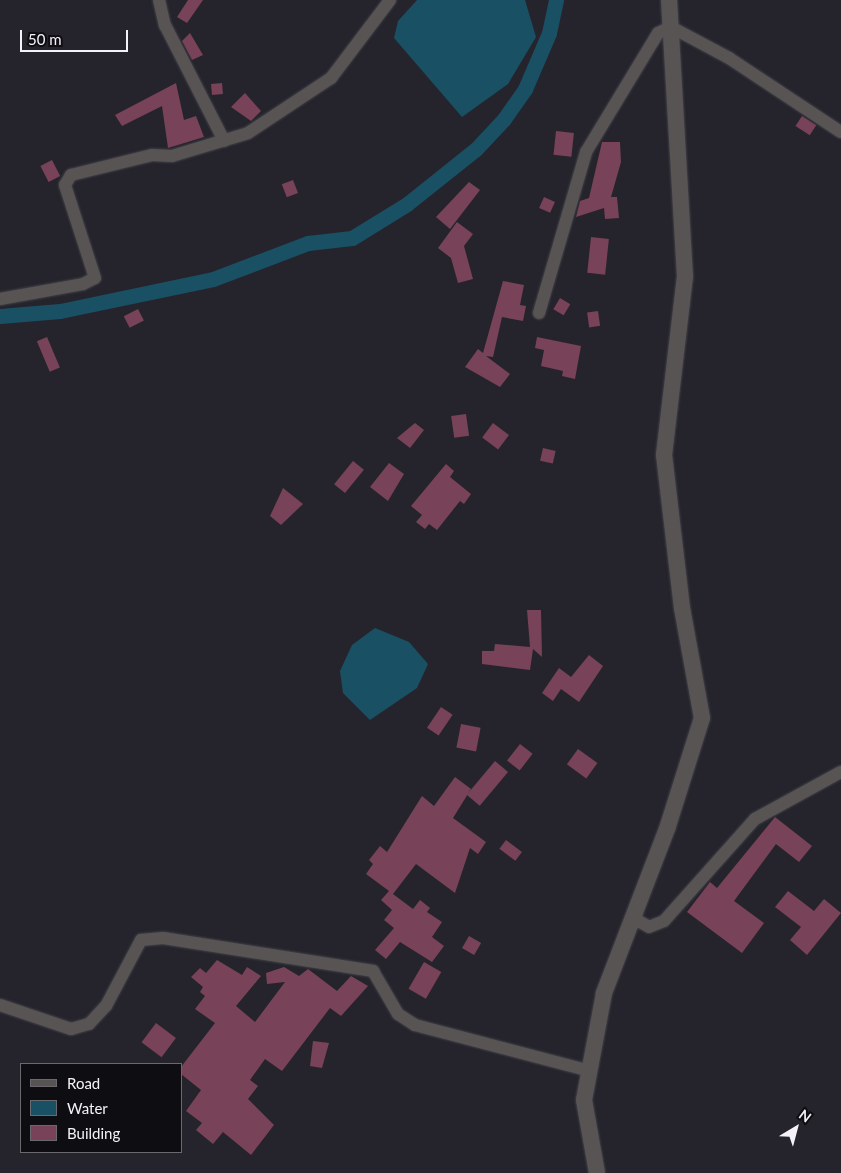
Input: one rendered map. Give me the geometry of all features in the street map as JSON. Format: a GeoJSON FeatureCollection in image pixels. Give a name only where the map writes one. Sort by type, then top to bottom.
{"type":"FeatureCollection","features":[{"type":"Feature","properties":{"kind":"street"},"geometry":{"type":"LineString","coordinates":[[160,0],[166,25],[224,141]]}},
{"type":"Feature","properties":{"kind":"street"},"geometry":{"type":"LineString","coordinates":[[0,299],[83,284],[95,278],[65,185],[71,175],[152,155],[172,156],[248,133],[331,78],[390,0]]}},
{"type":"Feature","properties":{"kind":"street"},"geometry":{"type":"LineString","coordinates":[[597,1173],[584,1100],[587,1070],[604,993],[633,918],[702,718],[682,608],[664,456],[685,277],[669,0]]}},
{"type":"Feature","properties":{"kind":"street"},"geometry":{"type":"LineString","coordinates":[[671,26],[729,58],[841,132]]}},
{"type":"Feature","properties":{"kind":"street"},"geometry":{"type":"LineString","coordinates":[[539,313],[586,152],[632,70],[658,33],[671,26]]}},
{"type":"Feature","properties":{"kind":"street"},"geometry":{"type":"LineString","coordinates":[[633,918],[649,927],[664,921],[755,819],[841,772]]}},
{"type":"Feature","properties":{"kind":"street"},"geometry":{"type":"LineString","coordinates":[[0,1005],[71,1029],[89,1024],[106,1006],[141,940],[163,938],[373,971],[398,1014],[415,1025],[587,1070]]}},
{"type":"Feature","properties":{"kind":"water"},"geometry":{"type":"Polygon","coordinates":[[[417,0],[525,0],[536,37],[508,84],[462,117],[394,38],[398,21],[417,0]]]}},
{"type":"Feature","properties":{"kind":"water"},"geometry":{"type":"Polygon","coordinates":[[[375,628],[409,642],[428,664],[417,688],[370,720],[343,693],[340,671],[352,645],[375,628]]]}},
{"type":"Feature","properties":{"kind":"building"},"geometry":{"type":"Polygon","coordinates":[[[188,0],[203,0],[187,23],[177,17],[188,0]]]}},
{"type":"Feature","properties":{"kind":"building"},"geometry":{"type":"Polygon","coordinates":[[[190,33],[203,55],[192,60],[182,41],[190,33]]]}},
{"type":"Feature","properties":{"kind":"building"},"geometry":{"type":"Polygon","coordinates":[[[176,83],[184,120],[196,116],[204,137],[168,148],[162,106],[122,126],[115,115],[176,83]]]}},
{"type":"Feature","properties":{"kind":"building"},"geometry":{"type":"Polygon","coordinates":[[[222,83],[223,94],[212,95],[211,84],[222,83]]]}},
{"type":"Feature","properties":{"kind":"building"},"geometry":{"type":"Polygon","coordinates":[[[245,93],[261,111],[251,121],[231,107],[245,93]]]}},
{"type":"Feature","properties":{"kind":"building"},"geometry":{"type":"Polygon","coordinates":[[[802,116],[816,125],[810,135],[795,126],[802,116]]]}},
{"type":"Feature","properties":{"kind":"building"},"geometry":{"type":"Polygon","coordinates":[[[556,131],[574,133],[571,157],[553,155],[556,131]]]}},
{"type":"Feature","properties":{"kind":"building"},"geometry":{"type":"Polygon","coordinates":[[[602,142],[620,142],[621,162],[611,197],[617,197],[619,218],[605,219],[604,208],[576,217],[580,201],[589,198],[602,142]]]}},
{"type":"Feature","properties":{"kind":"building"},"geometry":{"type":"Polygon","coordinates":[[[52,160],[60,176],[49,182],[40,166],[52,160]]]}},
{"type":"Feature","properties":{"kind":"building"},"geometry":{"type":"Polygon","coordinates":[[[293,180],[298,193],[287,197],[282,184],[293,180]]]}},
{"type":"Feature","properties":{"kind":"building"},"geometry":{"type":"Polygon","coordinates":[[[469,182],[480,190],[450,229],[436,217],[469,182]]]}},
{"type":"Feature","properties":{"kind":"building"},"geometry":{"type":"Polygon","coordinates":[[[544,197],[555,202],[550,213],[539,208],[544,197]]]}},
{"type":"Feature","properties":{"kind":"building"},"geometry":{"type":"Polygon","coordinates":[[[457,222],[473,234],[464,246],[473,279],[458,283],[451,258],[438,248],[457,222]]]}},
{"type":"Feature","properties":{"kind":"building"},"geometry":{"type":"Polygon","coordinates":[[[591,237],[609,239],[605,275],[587,273],[591,237]]]}},
{"type":"Feature","properties":{"kind":"building"},"geometry":{"type":"Polygon","coordinates":[[[503,281],[524,285],[520,305],[526,306],[523,321],[502,317],[493,357],[486,356],[510,374],[500,387],[465,367],[478,349],[483,353],[503,281]]]}},
{"type":"Feature","properties":{"kind":"building"},"geometry":{"type":"Polygon","coordinates":[[[560,298],[570,304],[564,315],[553,309],[560,298]]]}},
{"type":"Feature","properties":{"kind":"building"},"geometry":{"type":"Polygon","coordinates":[[[138,309],[144,321],[130,328],[124,316],[138,309]]]}},
{"type":"Feature","properties":{"kind":"building"},"geometry":{"type":"Polygon","coordinates":[[[598,311],[600,326],[589,327],[587,313],[598,311]]]}},
{"type":"Feature","properties":{"kind":"building"},"geometry":{"type":"Polygon","coordinates":[[[47,337],[60,367],[50,372],[37,341],[47,337]]]}},
{"type":"Feature","properties":{"kind":"building"},"geometry":{"type":"Polygon","coordinates":[[[537,337],[581,346],[575,379],[562,376],[563,371],[541,366],[544,350],[535,348],[537,337]]]}},
{"type":"Feature","properties":{"kind":"building"},"geometry":{"type":"Polygon","coordinates":[[[466,414],[469,436],[454,438],[451,416],[466,414]]]}},
{"type":"Feature","properties":{"kind":"building"},"geometry":{"type":"Polygon","coordinates":[[[415,423],[424,430],[410,448],[397,438],[415,423]]]}},
{"type":"Feature","properties":{"kind":"building"},"geometry":{"type":"Polygon","coordinates":[[[493,423],[509,435],[498,449],[482,437],[493,423]]]}},
{"type":"Feature","properties":{"kind":"building"},"geometry":{"type":"Polygon","coordinates":[[[543,448],[556,451],[553,464],[540,461],[543,448]]]}},
{"type":"Feature","properties":{"kind":"building"},"geometry":{"type":"Polygon","coordinates":[[[353,461],[364,470],[345,493],[334,484],[353,461]]]}},
{"type":"Feature","properties":{"kind":"building"},"geometry":{"type":"Polygon","coordinates":[[[389,463],[404,474],[388,501],[370,487],[389,463]]]}},
{"type":"Feature","properties":{"kind":"building"},"geometry":{"type":"Polygon","coordinates":[[[446,464],[454,471],[450,477],[471,494],[464,504],[460,501],[437,530],[429,524],[425,529],[416,522],[422,515],[411,506],[446,464]]]}},
{"type":"Feature","properties":{"kind":"building"},"geometry":{"type":"Polygon","coordinates":[[[283,488],[303,504],[281,525],[270,516],[283,488]]]}},
{"type":"Feature","properties":{"kind":"building"},"geometry":{"type":"Polygon","coordinates":[[[527,610],[541,610],[542,657],[533,649],[530,670],[482,664],[482,651],[494,651],[495,644],[530,647],[527,610]]]}},
{"type":"Feature","properties":{"kind":"building"},"geometry":{"type":"Polygon","coordinates":[[[589,655],[603,666],[579,702],[561,689],[553,701],[542,693],[559,668],[571,677],[589,655]]]}},
{"type":"Feature","properties":{"kind":"building"},"geometry":{"type":"Polygon","coordinates":[[[441,707],[453,715],[439,736],[427,728],[441,707]]]}},
{"type":"Feature","properties":{"kind":"building"},"geometry":{"type":"Polygon","coordinates":[[[461,724],[481,728],[476,751],[456,748],[461,724]]]}},
{"type":"Feature","properties":{"kind":"building"},"geometry":{"type":"Polygon","coordinates":[[[520,744],[533,754],[520,770],[507,761],[520,744]]]}},
{"type":"Feature","properties":{"kind":"building"},"geometry":{"type":"Polygon","coordinates":[[[578,749],[597,763],[586,778],[567,764],[578,749]]]}},
{"type":"Feature","properties":{"kind":"building"},"geometry":{"type":"Polygon","coordinates":[[[495,761],[508,772],[480,806],[467,795],[495,761]]]}},
{"type":"Feature","properties":{"kind":"building"},"geometry":{"type":"Polygon","coordinates":[[[455,777],[471,789],[453,818],[486,842],[478,854],[470,848],[455,893],[416,864],[393,894],[413,909],[420,900],[430,908],[427,912],[442,922],[432,937],[444,946],[432,962],[400,942],[386,959],[375,950],[394,928],[384,920],[392,910],[381,900],[389,891],[366,874],[373,864],[369,860],[380,846],[387,852],[422,796],[434,806],[455,777]]]}},
{"type":"Feature","properties":{"kind":"building"},"geometry":{"type":"Polygon","coordinates":[[[775,817],[812,846],[799,862],[776,844],[734,901],[764,923],[742,953],[687,912],[710,882],[717,888],[775,817]]]}},
{"type":"Feature","properties":{"kind":"building"},"geometry":{"type":"Polygon","coordinates":[[[506,840],[522,852],[515,861],[499,849],[506,840]]]}},
{"type":"Feature","properties":{"kind":"building"},"geometry":{"type":"Polygon","coordinates":[[[788,891],[814,911],[824,899],[841,913],[807,955],[790,940],[801,927],[775,907],[788,891]]]}},
{"type":"Feature","properties":{"kind":"building"},"geometry":{"type":"Polygon","coordinates":[[[469,936],[481,943],[474,955],[462,948],[469,936]]]}},
{"type":"Feature","properties":{"kind":"building"},"geometry":{"type":"Polygon","coordinates":[[[217,960],[242,975],[247,967],[261,976],[236,1006],[255,1022],[285,982],[267,984],[266,973],[284,967],[299,976],[308,969],[337,991],[351,976],[368,986],[341,1016],[330,1008],[282,1071],[265,1059],[250,1080],[258,1086],[248,1099],[274,1125],[251,1155],[223,1132],[213,1144],[196,1130],[202,1123],[186,1111],[201,1090],[182,1075],[182,1066],[215,1023],[195,1009],[205,996],[200,992],[203,987],[191,977],[200,968],[206,973],[217,960]]]}},
{"type":"Feature","properties":{"kind":"building"},"geometry":{"type":"Polygon","coordinates":[[[424,962],[441,972],[426,999],[408,989],[424,962]]]}},
{"type":"Feature","properties":{"kind":"building"},"geometry":{"type":"Polygon","coordinates":[[[156,1023],[176,1038],[162,1057],[142,1042],[156,1023]]]}},
{"type":"Feature","properties":{"kind":"building"},"geometry":{"type":"Polygon","coordinates":[[[313,1041],[329,1043],[322,1068],[310,1066],[313,1041]]]}},
{"type":"Feature","properties":{"kind":"waterway"},"geometry":{"type":"LineString","coordinates":[[0,316],[60,311],[213,279],[308,243],[352,238],[407,204],[476,149],[504,119],[525,89],[549,33],[556,0]]}}]}
